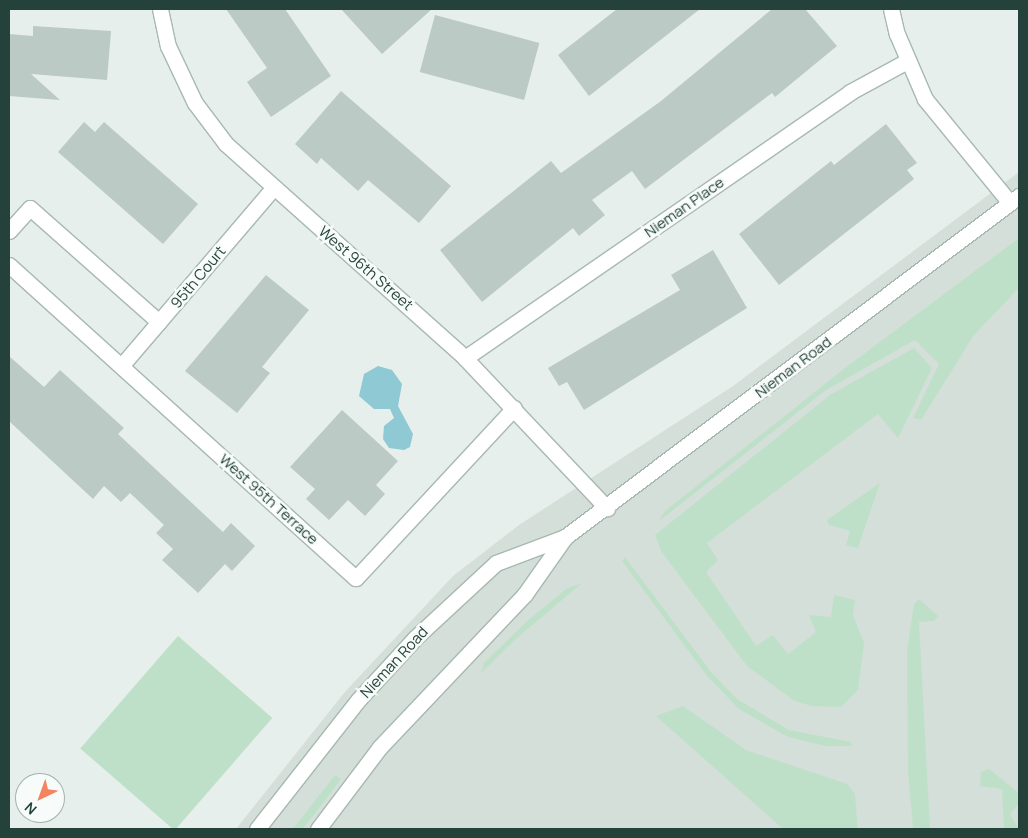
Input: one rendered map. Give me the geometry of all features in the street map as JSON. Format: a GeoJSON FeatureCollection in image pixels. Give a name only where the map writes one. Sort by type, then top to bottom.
{"type":"FeatureCollection","features":[{"type":"Feature","properties":{"kind":"street","name":"West 96th Street"},"geometry":{"type":"LineString","coordinates":[[160,9],[168,46],[194,103],[226,144],[273,188],[392,289],[465,358],[607,508]]}},
{"type":"Feature","properties":{"kind":"street"},"geometry":{"type":"LineString","coordinates":[[891,9],[907,61],[925,98],[1015,199]]}},
{"type":"Feature","properties":{"kind":"street","name":"Nieman Place"},"geometry":{"type":"LineString","coordinates":[[465,358],[850,92],[907,61]]}},
{"type":"Feature","properties":{"kind":"street","name":"95th Court"},"geometry":{"type":"LineString","coordinates":[[122,365],[273,188]]}},
{"type":"Feature","properties":{"kind":"street","name":"Nieman Road"},"geometry":{"type":"LineString","coordinates":[[257,829],[359,700],[415,638],[496,563],[566,537],[1015,199]]}},
{"type":"Feature","properties":{"kind":"street"},"geometry":{"type":"LineString","coordinates":[[9,231],[30,208],[159,322]]}},
{"type":"Feature","properties":{"kind":"street","name":"West 95th Terrace"},"geometry":{"type":"LineString","coordinates":[[9,265],[356,578],[514,408]]}},
{"type":"Feature","properties":{"kind":"street","name":"Nieman Road"},"geometry":{"type":"LineString","coordinates":[[318,829],[380,747],[525,594],[566,537]]}},
{"type":"Feature","properties":{"kind":"shaded area"},"geometry":{"type":"Polygon","coordinates":[[[1019,172],[1019,829],[236,829],[344,693],[453,576],[519,525],[733,386],[1019,172]]]}},
{"type":"Feature","properties":{"kind":"green space"},"geometry":{"type":"Polygon","coordinates":[[[1019,238],[1019,288],[974,335],[921,420],[913,418],[939,364],[915,340],[826,390],[658,522],[665,511],[845,368],[1019,238]]]}},
{"type":"Feature","properties":{"kind":"green space"},"geometry":{"type":"Polygon","coordinates":[[[914,348],[932,368],[898,438],[878,414],[707,543],[718,560],[706,572],[756,646],[773,635],[788,654],[816,632],[809,615],[831,617],[834,595],[855,600],[853,615],[864,643],[858,690],[841,707],[811,706],[793,700],[747,666],[661,551],[655,535],[830,395],[914,348]]]}},
{"type":"Feature","properties":{"kind":"green space"},"geometry":{"type":"Polygon","coordinates":[[[880,483],[858,548],[846,545],[850,531],[829,525],[827,520],[880,483]]]}},
{"type":"Feature","properties":{"kind":"green space"},"geometry":{"type":"Polygon","coordinates":[[[625,557],[712,673],[737,699],[789,730],[851,742],[852,746],[825,746],[788,737],[739,709],[707,676],[622,561],[625,557]]]}},
{"type":"Feature","properties":{"kind":"green space"},"geometry":{"type":"Polygon","coordinates":[[[582,583],[517,638],[481,673],[484,663],[527,621],[566,589],[582,583]]]}},
{"type":"Feature","properties":{"kind":"green space"},"geometry":{"type":"Polygon","coordinates":[[[919,599],[938,616],[934,621],[919,622],[930,829],[913,829],[908,772],[907,651],[914,604],[919,599]]]}},
{"type":"Feature","properties":{"kind":"green space"},"geometry":{"type":"Polygon","coordinates":[[[178,636],[272,718],[176,829],[173,829],[80,748],[178,636]]]}},
{"type":"Feature","properties":{"kind":"green space"},"geometry":{"type":"Polygon","coordinates":[[[683,706],[746,750],[847,784],[855,794],[858,829],[783,829],[656,716],[683,706]]]}},
{"type":"Feature","properties":{"kind":"green space"},"geometry":{"type":"Polygon","coordinates":[[[989,769],[1019,793],[1019,804],[1010,814],[1019,829],[1004,829],[1002,789],[980,786],[981,772],[989,769]]]}},
{"type":"Feature","properties":{"kind":"green space"},"geometry":{"type":"Polygon","coordinates":[[[335,775],[341,779],[310,820],[302,829],[293,829],[335,775]]]}},
{"type":"Feature","properties":{"kind":"water"},"geometry":{"type":"Polygon","coordinates":[[[378,366],[392,370],[402,384],[398,406],[413,434],[410,447],[404,450],[389,448],[383,439],[384,426],[394,418],[390,409],[374,409],[359,396],[364,374],[378,366]]]}},
{"type":"Feature","properties":{"kind":"building"},"geometry":{"type":"Polygon","coordinates":[[[226,9],[285,9],[331,76],[271,117],[247,82],[267,68],[226,9]]]}},
{"type":"Feature","properties":{"kind":"building"},"geometry":{"type":"Polygon","coordinates":[[[341,9],[432,9],[382,54],[341,9]]]}},
{"type":"Feature","properties":{"kind":"building"},"geometry":{"type":"Polygon","coordinates":[[[617,9],[700,9],[589,96],[558,55],[617,9]]]}},
{"type":"Feature","properties":{"kind":"building"},"geometry":{"type":"Polygon","coordinates":[[[772,9],[805,9],[837,46],[775,97],[772,93],[645,189],[632,171],[592,200],[605,215],[579,236],[573,228],[482,302],[440,250],[551,161],[561,173],[661,101],[772,9]]]}},
{"type":"Feature","properties":{"kind":"building"},"geometry":{"type":"Polygon","coordinates":[[[435,15],[539,43],[524,100],[420,72],[435,15]]]}},
{"type":"Feature","properties":{"kind":"building"},"geometry":{"type":"Polygon","coordinates":[[[33,26],[111,31],[107,80],[31,74],[60,100],[9,96],[9,34],[33,36],[33,26]]]}},
{"type":"Feature","properties":{"kind":"building"},"geometry":{"type":"Polygon","coordinates":[[[341,91],[451,186],[419,223],[368,180],[358,191],[321,158],[317,164],[295,144],[341,91]]]}},
{"type":"Feature","properties":{"kind":"building"},"geometry":{"type":"Polygon","coordinates":[[[84,122],[95,132],[104,122],[198,204],[163,244],[58,152],[84,122]]]}},
{"type":"Feature","properties":{"kind":"building"},"geometry":{"type":"Polygon","coordinates":[[[886,124],[917,163],[907,170],[914,179],[779,285],[739,234],[831,161],[834,165],[886,124]]]}},
{"type":"Feature","properties":{"kind":"building"},"geometry":{"type":"Polygon","coordinates":[[[713,250],[747,308],[584,410],[567,382],[559,386],[548,368],[680,290],[671,275],[713,250]]]}},
{"type":"Feature","properties":{"kind":"building"},"geometry":{"type":"Polygon","coordinates":[[[266,275],[309,310],[262,367],[270,373],[237,413],[185,371],[266,275]]]}},
{"type":"Feature","properties":{"kind":"building"},"geometry":{"type":"Polygon","coordinates":[[[9,356],[44,387],[60,370],[124,428],[118,434],[223,532],[231,523],[255,546],[232,571],[225,564],[198,593],[162,560],[173,549],[156,533],[164,525],[130,493],[121,502],[104,486],[93,499],[9,421],[9,356]]]}},
{"type":"Feature","properties":{"kind":"building"},"geometry":{"type":"Polygon","coordinates":[[[342,410],[398,461],[376,485],[385,494],[365,516],[348,500],[329,520],[306,499],[315,489],[290,467],[342,410]]]}}]}
